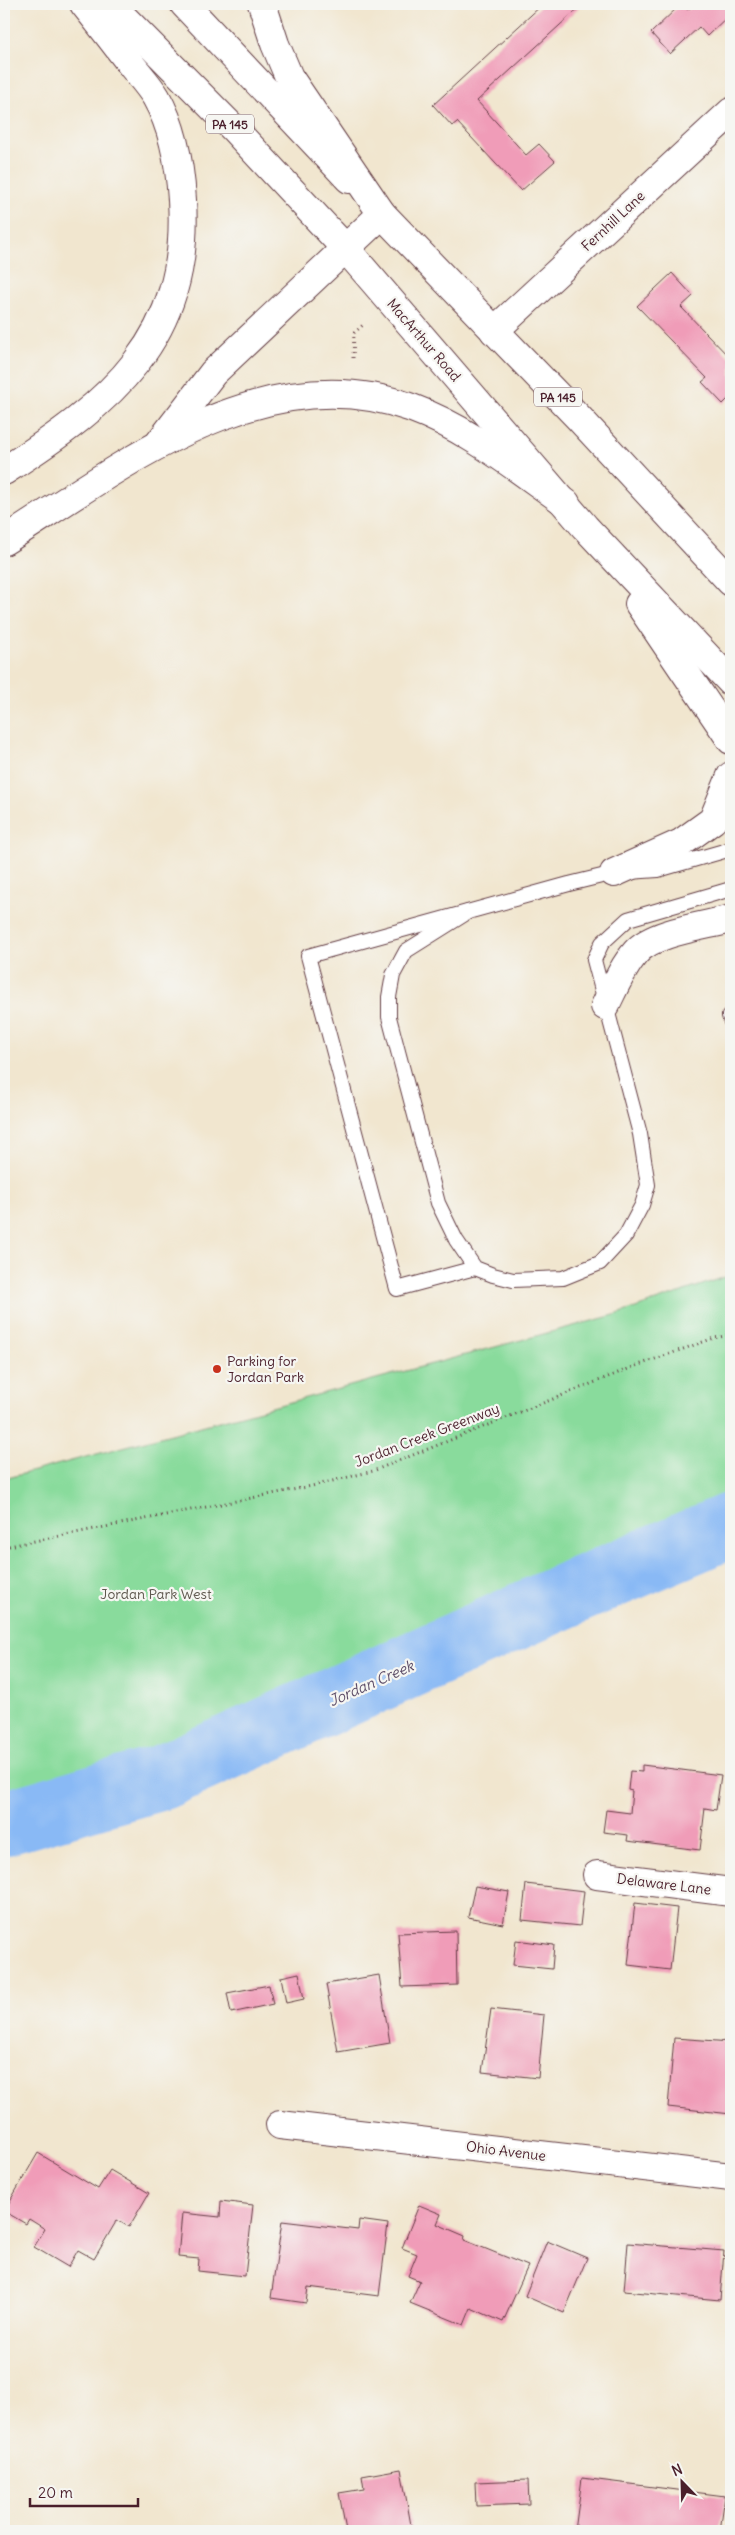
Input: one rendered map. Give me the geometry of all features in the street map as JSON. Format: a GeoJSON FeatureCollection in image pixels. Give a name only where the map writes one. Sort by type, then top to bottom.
{"type":"FeatureCollection","features":[{"type":"Feature","properties":{"kind":"main road"},"geometry":{"type":"LineString","coordinates":[[4,471],[81,419],[124,379],[157,331],[177,278],[184,220],[177,158],[168,128],[156,97],[84,4]]}},
{"type":"Feature","properties":{"kind":"main road","name":"MacArthur Road"},"geometry":{"type":"LineString","coordinates":[[110,4],[236,130],[346,249],[585,527],[731,682]]}},
{"type":"Feature","properties":{"kind":"main road","name":"PA 145"},"geometry":{"type":"LineString","coordinates":[[184,4],[731,582]]}},
{"type":"Feature","properties":{"kind":"main road"},"geometry":{"type":"LineString","coordinates":[[158,444],[213,373],[382,214],[289,77],[275,44],[262,4]]}},
{"type":"Feature","properties":{"kind":"main road","name":"Fernhill Lane"},"geometry":{"type":"LineString","coordinates":[[494,331],[731,112]]}},
{"type":"Feature","properties":{"kind":"main road"},"geometry":{"type":"LineString","coordinates":[[4,541],[158,444],[230,413],[262,403],[320,392],[350,393],[411,407],[444,422],[477,440],[566,504]]}},
{"type":"Feature","properties":{"kind":"main road"},"geometry":{"type":"LineString","coordinates":[[585,527],[731,740]]}},
{"type":"Feature","properties":{"kind":"main road"},"geometry":{"type":"LineString","coordinates":[[614,873],[681,843],[713,820],[731,776]]}},
{"type":"Feature","properties":{"kind":"main road"},"geometry":{"type":"LineString","coordinates":[[605,1006],[618,978],[637,950],[658,938],[731,919]]}},
{"type":"Feature","properties":{"kind":"main road","name":"Delaware Lane"},"geometry":{"type":"LineString","coordinates":[[597,1875],[731,1892]]}},
{"type":"Feature","properties":{"kind":"main road","name":"Ohio Avenue"},"geometry":{"type":"LineString","coordinates":[[280,2125],[731,2177]]}},
{"type":"Feature","properties":{"kind":"lane"},"geometry":{"type":"LineString","coordinates":[[731,849],[658,870],[614,873],[308,956],[397,1289],[475,1268],[513,1280],[563,1278],[600,1263],[626,1235],[642,1205],[648,1185],[640,1134],[594,960],[602,943],[628,919],[731,889]]}},
{"type":"Feature","properties":{"kind":"lane"},"geometry":{"type":"LineString","coordinates":[[468,912],[406,951],[393,975],[389,997],[389,1017],[438,1203],[456,1240],[475,1268]]}},
{"type":"Feature","properties":{"kind":"path"},"geometry":{"type":"LineString","coordinates":[[353,358],[354,332],[364,324]]}},
{"type":"Feature","properties":{"kind":"path","name":"Jordan Creek Greenway"},"geometry":{"type":"LineString","coordinates":[[4,1547],[312,1486],[373,1471],[633,1367],[714,1338],[731,1335]]}},
{"type":"Feature","properties":{"kind":"green space","name":"Jordan Park West"},"geometry":{"type":"Polygon","coordinates":[[[731,1275],[731,1493],[487,1612],[351,1670],[202,1739],[4,1799],[4,1479],[618,1314],[731,1275]]]}},
{"type":"Feature","properties":{"kind":"building"},"geometry":{"type":"Polygon","coordinates":[[[543,4],[583,4],[477,101],[526,155],[539,144],[555,161],[521,191],[457,122],[452,126],[433,105],[543,4]]]}},
{"type":"Feature","properties":{"kind":"building"},"geometry":{"type":"Polygon","coordinates":[[[681,4],[688,10],[694,4],[731,4],[731,13],[707,36],[699,27],[670,54],[651,33],[681,4]]]}},
{"type":"Feature","properties":{"kind":"building"},"geometry":{"type":"Polygon","coordinates":[[[672,273],[693,296],[681,307],[731,359],[731,396],[723,404],[702,382],[707,378],[637,306],[672,273]]]}},
{"type":"Feature","properties":{"kind":"building"},"geometry":{"type":"Polygon","coordinates":[[[642,1765],[721,1775],[716,1810],[705,1808],[700,1850],[627,1841],[628,1835],[603,1832],[606,1810],[630,1813],[632,1791],[628,1790],[630,1771],[642,1772],[642,1765]]]}},
{"type":"Feature","properties":{"kind":"building"},"geometry":{"type":"Polygon","coordinates":[[[526,1884],[584,1891],[580,1926],[522,1920],[526,1884]]]}},
{"type":"Feature","properties":{"kind":"building"},"geometry":{"type":"Polygon","coordinates":[[[475,1886],[509,1892],[503,1924],[468,1917],[475,1886]]]}},
{"type":"Feature","properties":{"kind":"building"},"geometry":{"type":"Polygon","coordinates":[[[635,1903],[677,1908],[670,1970],[628,1965],[635,1903]]]}},
{"type":"Feature","properties":{"kind":"building"},"geometry":{"type":"Polygon","coordinates":[[[456,1931],[457,1985],[402,1987],[398,1933],[456,1931]]]}},
{"type":"Feature","properties":{"kind":"building"},"geometry":{"type":"Polygon","coordinates":[[[516,1940],[554,1945],[552,1969],[513,1965],[516,1940]]]}},
{"type":"Feature","properties":{"kind":"building"},"geometry":{"type":"Polygon","coordinates":[[[299,1973],[304,1999],[286,2003],[281,1977],[299,1973]]]}},
{"type":"Feature","properties":{"kind":"building"},"geometry":{"type":"Polygon","coordinates":[[[379,1975],[390,2043],[338,2052],[326,1984],[379,1975]]]}},
{"type":"Feature","properties":{"kind":"building"},"geometry":{"type":"Polygon","coordinates":[[[269,1985],[273,2004],[231,2013],[227,1993],[269,1985]]]}},
{"type":"Feature","properties":{"kind":"building"},"geometry":{"type":"Polygon","coordinates":[[[491,2009],[544,2015],[538,2078],[482,2072],[491,2009]]]}},
{"type":"Feature","properties":{"kind":"building"},"geometry":{"type":"Polygon","coordinates":[[[674,2038],[731,2042],[731,2114],[668,2107],[674,2038]]]}},
{"type":"Feature","properties":{"kind":"building"},"geometry":{"type":"Polygon","coordinates":[[[38,2153],[98,2189],[110,2170],[149,2193],[129,2227],[117,2220],[94,2259],[78,2250],[68,2267],[34,2247],[45,2229],[29,2219],[26,2224],[4,2211],[38,2153]]]}},
{"type":"Feature","properties":{"kind":"building"},"geometry":{"type":"Polygon","coordinates":[[[221,2201],[253,2205],[245,2276],[198,2271],[199,2259],[178,2257],[182,2213],[220,2217],[221,2201]]]}},
{"type":"Feature","properties":{"kind":"building"},"geometry":{"type":"Polygon","coordinates":[[[419,2205],[441,2214],[437,2224],[465,2236],[464,2240],[528,2266],[503,2322],[471,2308],[464,2325],[410,2303],[420,2281],[408,2276],[417,2254],[402,2248],[419,2205]]]}},
{"type":"Feature","properties":{"kind":"building"},"geometry":{"type":"Polygon","coordinates":[[[359,2220],[388,2224],[379,2296],[308,2287],[306,2303],[271,2298],[282,2221],[358,2230],[359,2220]]]}},
{"type":"Feature","properties":{"kind":"building"},"geometry":{"type":"Polygon","coordinates":[[[547,2241],[587,2258],[564,2313],[525,2296],[547,2241]]]}},
{"type":"Feature","properties":{"kind":"building"},"geometry":{"type":"Polygon","coordinates":[[[628,2243],[724,2251],[720,2300],[624,2291],[628,2243]]]}},
{"type":"Feature","properties":{"kind":"building"},"geometry":{"type":"Polygon","coordinates":[[[401,2469],[412,2531],[346,2531],[339,2493],[364,2489],[362,2476],[401,2469]]]}},
{"type":"Feature","properties":{"kind":"building"},"geometry":{"type":"Polygon","coordinates":[[[582,2478],[725,2496],[720,2531],[575,2531],[582,2478]]]}},
{"type":"Feature","properties":{"kind":"building"},"geometry":{"type":"Polygon","coordinates":[[[528,2480],[529,2504],[476,2506],[475,2482],[528,2480]]]}},
{"type":"Feature","properties":{"kind":"waterway","name":"Jordan Creek"},"geometry":{"type":"LineString","coordinates":[[4,1823],[160,1778],[562,1597],[731,1525]]}},
{"type":"Feature","properties":{"kind":"place","name":"Parking for Jordan Park"},"geometry":{"type":"Point","coordinates":[217,1369]}}]}
